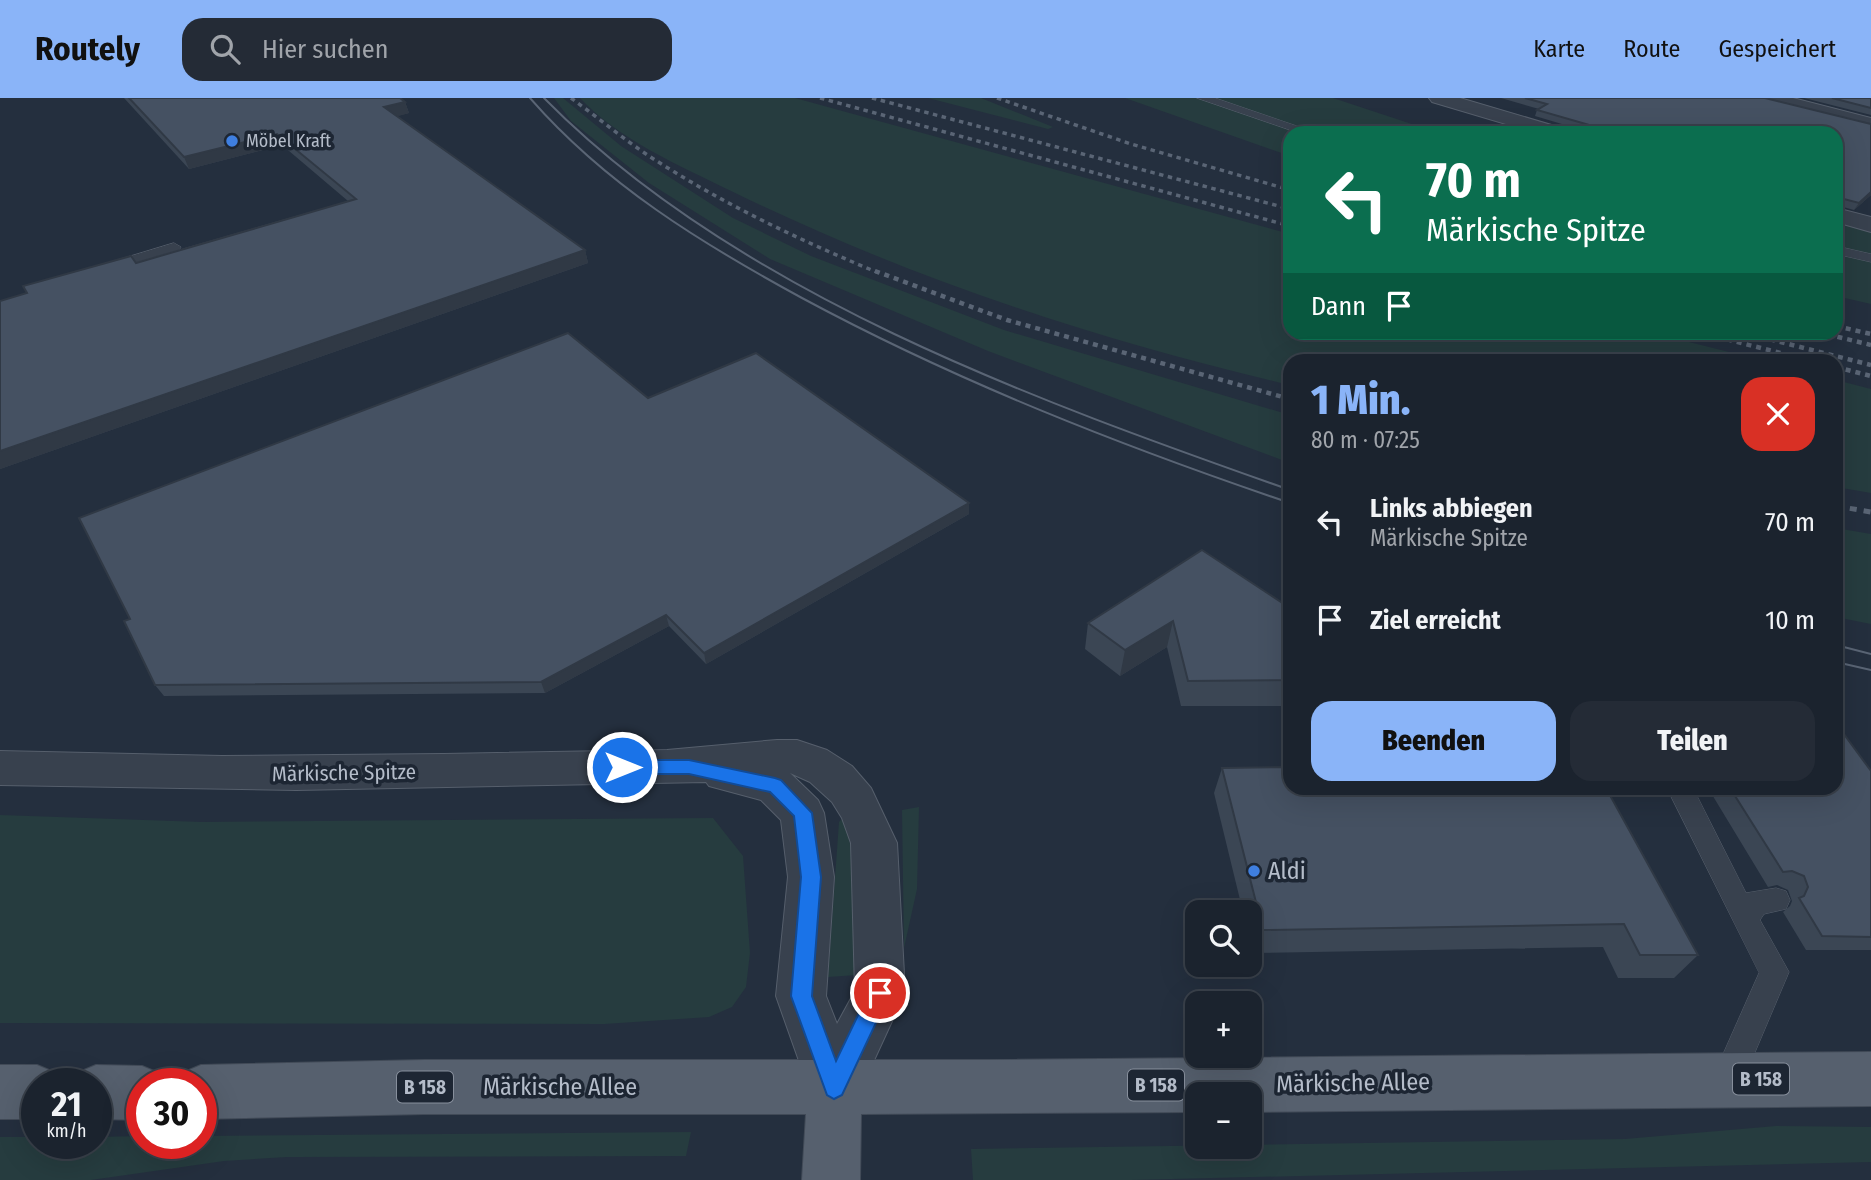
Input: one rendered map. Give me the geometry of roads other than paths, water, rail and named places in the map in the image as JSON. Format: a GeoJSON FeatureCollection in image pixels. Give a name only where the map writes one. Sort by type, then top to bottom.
{"type":"FeatureCollection","features":[{"type":"Feature","properties":{"kind":"main road","name":"Märkische Allee"},"geometry":{"type":"LineString","coordinates":[[217,1092],[425,1087],[834,1087],[1871,1079]]}},
{"type":"Feature","properties":{"kind":"main road"},"geometry":{"type":"LineString","coordinates":[[831,1180],[834,1087]]}},
{"type":"Feature","properties":{"kind":"main road"},"geometry":{"type":"LineString","coordinates":[[0,1092],[21,1092]]}},
{"type":"Feature","properties":{"kind":"street"},"geometry":{"type":"LineString","coordinates":[[1439,98],[1534,126]]}},
{"type":"Feature","properties":{"kind":"street"},"geometry":{"type":"LineString","coordinates":[[1769,98],[1871,124]]}},
{"type":"Feature","properties":{"kind":"street"},"geometry":{"type":"LineString","coordinates":[[1843,217],[1871,225]]}},
{"type":"Feature","properties":{"kind":"street","name":"Märkische Spitze"},"geometry":{"type":"LineString","coordinates":[[0,768],[179,774],[689,767],[795,756],[830,770],[852,793],[867,820],[874,843],[880,993],[834,1087]]}},
{"type":"Feature","properties":{"kind":"street","name":"Märkische Spitze"},"geometry":{"type":"LineString","coordinates":[[689,767],[775,786],[802,813],[811,877],[801,996],[834,1087]]}},
{"type":"Feature","properties":{"kind":"lane"},"geometry":{"type":"LineString","coordinates":[[1203,98],[1289,126]]}},
{"type":"Feature","properties":{"kind":"lane"},"geometry":{"type":"LineString","coordinates":[[103,267],[174,247]]}},
{"type":"Feature","properties":{"kind":"lane"},"geometry":{"type":"LineString","coordinates":[[1843,252],[1871,258]]}},
{"type":"Feature","properties":{"kind":"lane"},"geometry":{"type":"LineString","coordinates":[[1683,795],[1774,972],[1728,1079]]}},
{"type":"Feature","properties":{"kind":"lane"},"geometry":{"type":"LineString","coordinates":[[1745,919],[1755,902],[1776,900]]}},
{"type":"Feature","properties":{"kind":"tram line"},"geometry":{"type":"LineString","coordinates":[[530,98],[559,129],[623,185],[728,256],[802,298],[920,357],[1042,411],[1165,459],[1283,501]]}},
{"type":"Feature","properties":{"kind":"tram line"},"geometry":{"type":"LineString","coordinates":[[544,98],[621,167],[706,229],[798,284],[894,334],[993,378],[1093,418],[1283,487]]}},
{"type":"Feature","properties":{"kind":"tram line"},"geometry":{"type":"LineString","coordinates":[[1843,647],[1871,654]]}},
{"type":"Feature","properties":{"kind":"tram line"},"geometry":{"type":"LineString","coordinates":[[1843,664],[1871,670]]}},
{"type":"Feature","properties":{"kind":"railway"},"geometry":{"type":"LineString","coordinates":[[571,98],[639,149],[732,205],[879,273]]}},
{"type":"Feature","properties":{"kind":"railway"},"geometry":{"type":"LineString","coordinates":[[820,98],[1283,224]]}},
{"type":"Feature","properties":{"kind":"railway"},"geometry":{"type":"LineString","coordinates":[[872,98],[1283,207]]}},
{"type":"Feature","properties":{"kind":"railway"},"geometry":{"type":"LineString","coordinates":[[997,98],[1131,144],[1283,188]]}},
{"type":"Feature","properties":{"kind":"railway"},"geometry":{"type":"LineString","coordinates":[[875,271],[1007,320],[1283,397]]}},
{"type":"Feature","properties":{"kind":"railway"},"geometry":{"type":"LineString","coordinates":[[1843,328],[1871,334]]}},
{"type":"Feature","properties":{"kind":"railway"},"geometry":{"type":"LineString","coordinates":[[1843,338],[1871,345]]}},
{"type":"Feature","properties":{"kind":"railway"},"geometry":{"type":"LineString","coordinates":[[1729,340],[1784,354]]}},
{"type":"Feature","properties":{"kind":"railway"},"geometry":{"type":"LineString","coordinates":[[1773,340],[1828,354]]}},
{"type":"Feature","properties":{"kind":"railway"},"geometry":{"type":"LineString","coordinates":[[1843,358],[1871,365]]}},
{"type":"Feature","properties":{"kind":"railway"},"geometry":{"type":"LineString","coordinates":[[1843,369],[1871,376]]}},
{"type":"Feature","properties":{"kind":"railway"},"geometry":{"type":"LineString","coordinates":[[1843,507],[1871,512]]}},
{"type":"Feature","properties":{"kind":"place","name":"Möbel Kraft"},"geometry":{"type":"Point","coordinates":[232,141]}},
{"type":"Feature","properties":{"kind":"place","name":"Aldi"},"geometry":{"type":"Point","coordinates":[1254,871]}}]}
